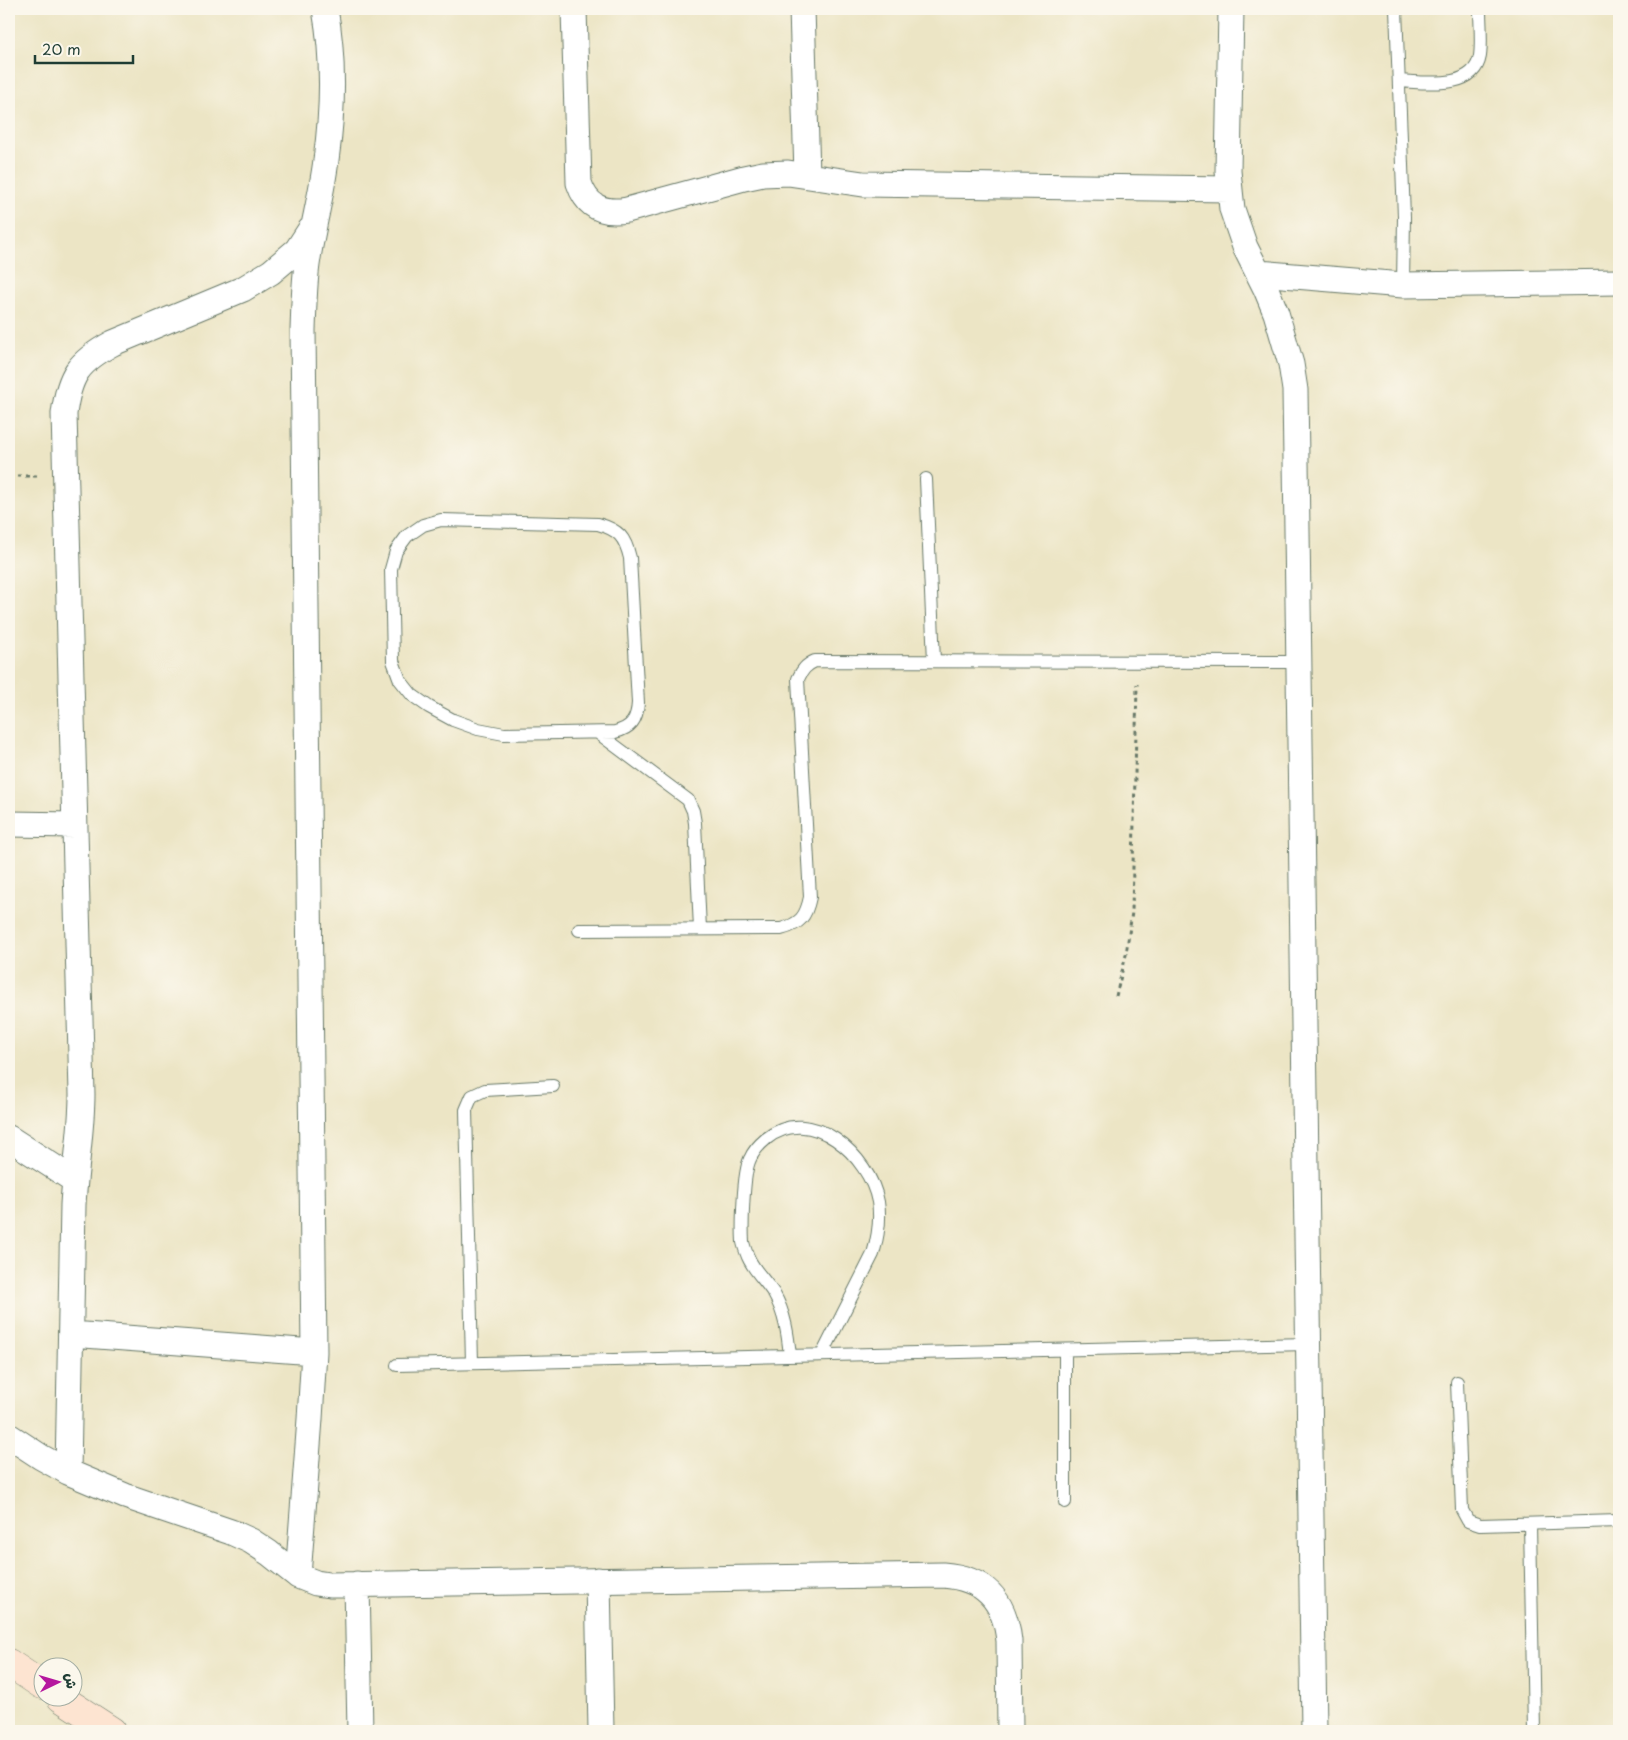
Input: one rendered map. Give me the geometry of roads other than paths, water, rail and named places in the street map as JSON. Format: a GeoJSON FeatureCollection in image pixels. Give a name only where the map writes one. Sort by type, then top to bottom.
{"type":"FeatureCollection","features":[{"type":"Feature","properties":{"kind":"main road"},"geometry":{"type":"LineString","coordinates":[[9,1663],[32,1678]]}},
{"type":"Feature","properties":{"kind":"main road"},"geometry":{"type":"LineString","coordinates":[[76,1708],[112,1731]]}},
{"type":"Feature","properties":{"kind":"street"},"geometry":{"type":"LineString","coordinates":[[298,1576],[314,1352],[303,330],[308,258],[326,161],[330,114],[331,59],[325,9]]}},
{"type":"Feature","properties":{"kind":"street"},"geometry":{"type":"LineString","coordinates":[[574,9],[579,183],[582,192],[594,206],[604,211],[616,212],[754,176],[788,173],[863,184],[1229,189]]}},
{"type":"Feature","properties":{"kind":"street"},"geometry":{"type":"LineString","coordinates":[[802,9],[807,175]]}},
{"type":"Feature","properties":{"kind":"street"},"geometry":{"type":"LineString","coordinates":[[1231,9],[1228,170],[1232,208],[1238,228],[1276,313],[1291,364],[1295,390],[1314,1731]]}},
{"type":"Feature","properties":{"kind":"street"},"geometry":{"type":"LineString","coordinates":[[68,1472],[74,1180],[80,1134],[82,1094],[64,423],[67,392],[77,370],[93,354],[113,343],[243,289],[271,272],[297,250],[314,224]]}},
{"type":"Feature","properties":{"kind":"street"},"geometry":{"type":"LineString","coordinates":[[1258,273],[1403,286],[1619,282]]}},
{"type":"Feature","properties":{"kind":"street"},"geometry":{"type":"LineString","coordinates":[[9,824],[75,825]]}},
{"type":"Feature","properties":{"kind":"street"},"geometry":{"type":"LineString","coordinates":[[9,1138],[74,1180]]}},
{"type":"Feature","properties":{"kind":"street"},"geometry":{"type":"LineString","coordinates":[[71,1334],[314,1352]]}},
{"type":"Feature","properties":{"kind":"street"},"geometry":{"type":"LineString","coordinates":[[9,1436],[68,1472],[125,1496],[231,1532],[251,1541],[298,1576],[316,1583],[329,1585],[958,1576],[985,1588],[996,1599],[1008,1626],[1010,1731]]}},
{"type":"Feature","properties":{"kind":"street"},"geometry":{"type":"LineString","coordinates":[[598,1580],[601,1731]]}},
{"type":"Feature","properties":{"kind":"street"},"geometry":{"type":"LineString","coordinates":[[357,1584],[360,1731]]}},
{"type":"Feature","properties":{"kind":"lane"},"geometry":{"type":"LineString","coordinates":[[1396,9],[1404,217],[1403,286]]}},
{"type":"Feature","properties":{"kind":"lane"},"geometry":{"type":"LineString","coordinates":[[1399,81],[1449,82],[1466,78],[1472,72],[1480,56],[1480,9]]}},
{"type":"Feature","properties":{"kind":"lane"},"geometry":{"type":"LineString","coordinates":[[926,480],[934,661]]}},
{"type":"Feature","properties":{"kind":"lane"},"geometry":{"type":"LineString","coordinates":[[598,733],[615,732],[625,729],[634,723],[638,714],[630,558],[627,546],[620,535],[610,528],[598,524],[440,520],[423,526],[407,536],[396,551],[391,570],[392,654],[400,680],[412,695],[445,716],[478,729],[504,734],[598,733],[688,800],[693,811],[695,823],[700,929]]}},
{"type":"Feature","properties":{"kind":"lane"},"geometry":{"type":"LineString","coordinates":[[579,930],[781,929],[792,926],[802,919],[808,909],[810,897],[798,679],[801,671],[815,661],[1299,662]]}},
{"type":"Feature","properties":{"kind":"lane"},"geometry":{"type":"LineString","coordinates":[[472,1363],[466,1110],[472,1096],[485,1090],[553,1086]]}},
{"type":"Feature","properties":{"kind":"lane"},"geometry":{"type":"LineString","coordinates":[[790,1356],[788,1335],[780,1308],[774,1295],[754,1268],[743,1244],[745,1173],[750,1160],[757,1148],[767,1138],[793,1127],[806,1127],[830,1135],[853,1154],[864,1168],[878,1200],[878,1237],[873,1254],[822,1355]]}},
{"type":"Feature","properties":{"kind":"lane"},"geometry":{"type":"LineString","coordinates":[[396,1365],[1308,1344]]}},
{"type":"Feature","properties":{"kind":"lane"},"geometry":{"type":"LineString","coordinates":[[1065,1350],[1065,1502]]}},
{"type":"Feature","properties":{"kind":"lane"},"geometry":{"type":"LineString","coordinates":[[1457,1382],[1462,1510],[1464,1516],[1480,1526],[1619,1521]]}},
{"type":"Feature","properties":{"kind":"lane"},"geometry":{"type":"LineString","coordinates":[[1530,1524],[1534,1731]]}}]}
